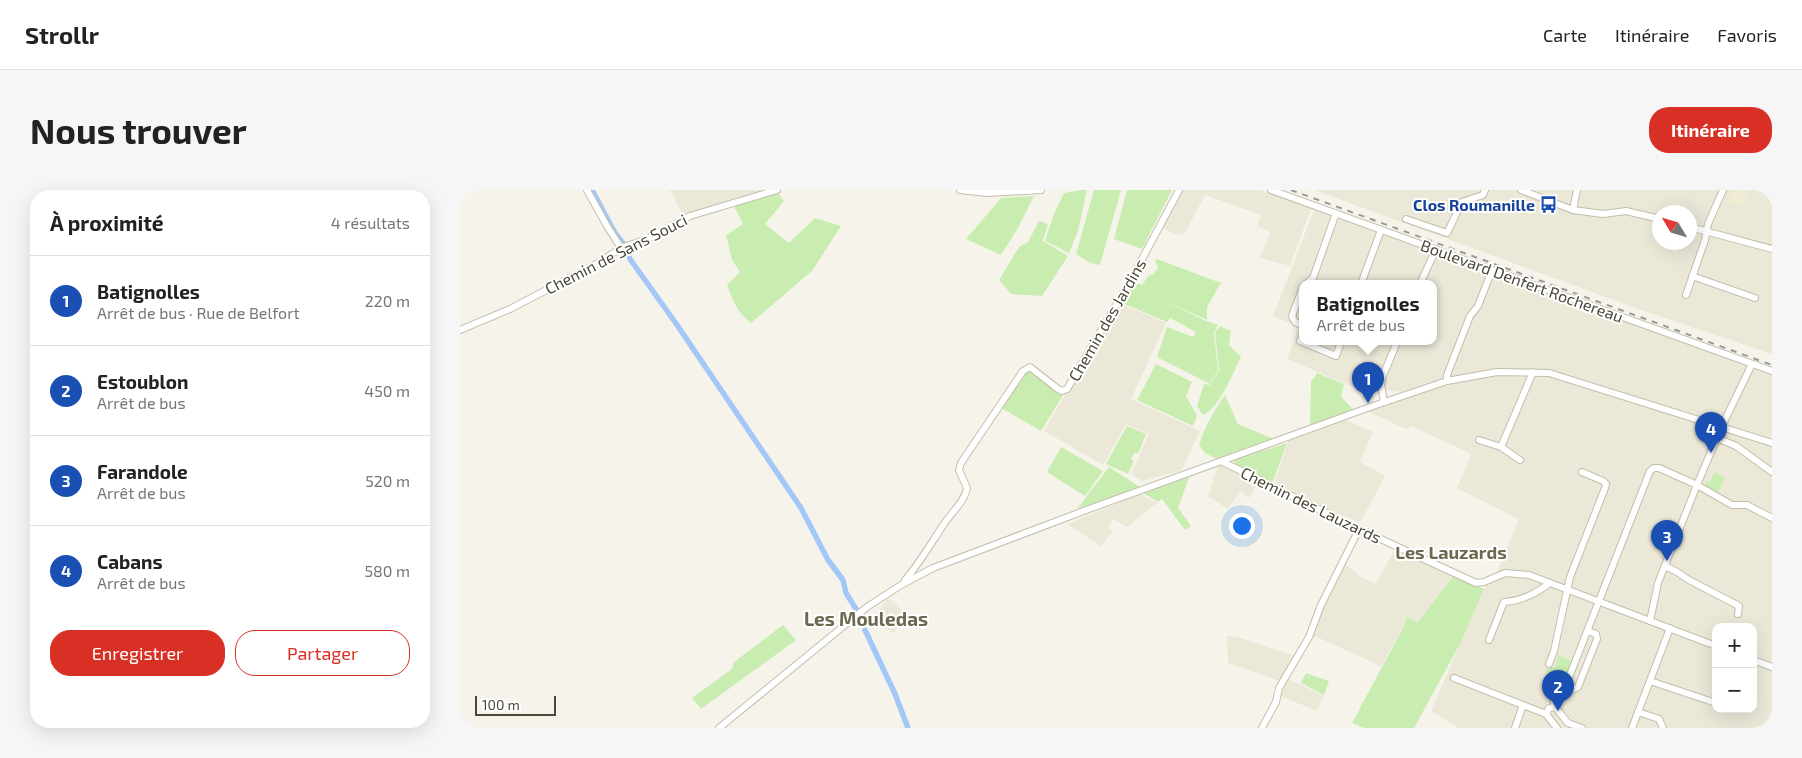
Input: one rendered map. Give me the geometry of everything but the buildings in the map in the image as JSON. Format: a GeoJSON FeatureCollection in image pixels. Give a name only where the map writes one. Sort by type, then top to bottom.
{"type":"FeatureCollection","features":[{"type":"Feature","properties":{"kind":"street"},"geometry":{"type":"LineString","coordinates":[[587,190],[621,248]]}},
{"type":"Feature","properties":{"kind":"street","name":"Chemin de Sans Souci"},"geometry":{"type":"LineString","coordinates":[[460,330],[510,309],[598,263],[621,248],[647,239],[690,216],[777,190]]}},
{"type":"Feature","properties":{"kind":"street"},"geometry":{"type":"LineString","coordinates":[[960,190],[987,193],[1041,190]]}},
{"type":"Feature","properties":{"kind":"street","name":"Chemin des Jardins"},"geometry":{"type":"LineString","coordinates":[[901,584],[916,567],[967,490],[959,470],[961,463],[1023,371],[1030,367],[1058,389],[1062,391],[1067,389],[1133,276],[1179,190]]}},
{"type":"Feature","properties":{"kind":"street","name":"Boulevard Denfert Rochereau"},"geometry":{"type":"LineString","coordinates":[[1271,190],[1772,372]]}},
{"type":"Feature","properties":{"kind":"street"},"geometry":{"type":"LineString","coordinates":[[1406,219],[1447,233],[1462,202],[1483,195],[1485,190]]}},
{"type":"Feature","properties":{"kind":"street"},"geometry":{"type":"LineString","coordinates":[[1521,190],[1573,210],[1603,214],[1626,211],[1652,217]]}},
{"type":"Feature","properties":{"kind":"street"},"geometry":{"type":"LineString","coordinates":[[1573,210],[1577,190]]}},
{"type":"Feature","properties":{"kind":"street"},"geometry":{"type":"LineString","coordinates":[[1686,295],[1705,240],[1706,231],[1723,190]]}},
{"type":"Feature","properties":{"kind":"street"},"geometry":{"type":"LineString","coordinates":[[1311,280],[1336,213]]}},
{"type":"Feature","properties":{"kind":"street"},"geometry":{"type":"LineString","coordinates":[[1697,229],[1772,249]]}},
{"type":"Feature","properties":{"kind":"street"},"geometry":{"type":"LineString","coordinates":[[1363,280],[1381,230]]}},
{"type":"Feature","properties":{"kind":"street"},"geometry":{"type":"LineString","coordinates":[[1422,280],[1436,249]]}},
{"type":"Feature","properties":{"kind":"street"},"geometry":{"type":"LineString","coordinates":[[1447,381],[1447,375],[1470,316],[1478,306],[1492,270]]}},
{"type":"Feature","properties":{"kind":"street"},"geometry":{"type":"LineString","coordinates":[[1692,276],[1755,298]]}},
{"type":"Feature","properties":{"kind":"street"},"geometry":{"type":"LineString","coordinates":[[1299,298],[1292,316],[1295,322],[1299,324]]}},
{"type":"Feature","properties":{"kind":"street"},"geometry":{"type":"LineString","coordinates":[[1310,345],[1336,356],[1340,345]]}},
{"type":"Feature","properties":{"kind":"street"},"geometry":{"type":"LineString","coordinates":[[1384,402],[1381,385],[1382,378],[1396,345]]}},
{"type":"Feature","properties":{"kind":"street"},"geometry":{"type":"LineString","coordinates":[[1650,621],[1658,583],[1721,428],[1752,364]]}},
{"type":"Feature","properties":{"kind":"street"},"geometry":{"type":"LineString","coordinates":[[719,728],[867,607],[901,584],[933,568],[1089,509],[1447,381],[1497,372],[1549,373],[1772,443]]}},
{"type":"Feature","properties":{"kind":"street"},"geometry":{"type":"LineString","coordinates":[[1501,447],[1533,372]]}},
{"type":"Feature","properties":{"kind":"street"},"geometry":{"type":"LineString","coordinates":[[1717,438],[1736,446],[1772,472]]}},
{"type":"Feature","properties":{"kind":"street"},"geometry":{"type":"LineString","coordinates":[[1480,440],[1501,447],[1520,460]]}},
{"type":"Feature","properties":{"kind":"street","name":"Chemin des Lauzards"},"geometry":{"type":"LineString","coordinates":[[1223,462],[1359,529],[1476,583],[1484,582],[1505,573],[1529,575],[1712,644]]}},
{"type":"Feature","properties":{"kind":"street"},"geometry":{"type":"LineString","coordinates":[[1588,631],[1596,634],[1597,639],[1578,687],[1574,689],[1566,685],[1650,471],[1654,468],[1659,468],[1697,485],[1732,505],[1747,505],[1772,518]]}},
{"type":"Feature","properties":{"kind":"street"},"geometry":{"type":"LineString","coordinates":[[1550,664],[1570,577],[1606,484],[1582,472]]}},
{"type":"Feature","properties":{"kind":"street"},"geometry":{"type":"LineString","coordinates":[[1262,728],[1276,702],[1279,688],[1309,637],[1321,605],[1359,529]]}},
{"type":"Feature","properties":{"kind":"street"},"geometry":{"type":"LineString","coordinates":[[922,557],[928,566],[933,568]]}},
{"type":"Feature","properties":{"kind":"street"},"geometry":{"type":"LineString","coordinates":[[1665,566],[1739,606],[1738,614]]}},
{"type":"Feature","properties":{"kind":"street"},"geometry":{"type":"LineString","coordinates":[[1489,640],[1504,602],[1517,601],[1550,583]]}},
{"type":"Feature","properties":{"kind":"street"},"geometry":{"type":"LineString","coordinates":[[1632,728],[1670,628]]}},
{"type":"Feature","properties":{"kind":"street"},"geometry":{"type":"LineString","coordinates":[[1757,661],[1772,667]]}},
{"type":"Feature","properties":{"kind":"street"},"geometry":{"type":"LineString","coordinates":[[1454,678],[1546,714],[1557,728]]}},
{"type":"Feature","properties":{"kind":"street"},"geometry":{"type":"LineString","coordinates":[[1650,681],[1712,702]]}},
{"type":"Feature","properties":{"kind":"street"},"geometry":{"type":"LineString","coordinates":[[1551,687],[1555,707],[1566,725],[1582,728]]}},
{"type":"Feature","properties":{"kind":"street"},"geometry":{"type":"LineString","coordinates":[[1515,728],[1523,705]]}},
{"type":"Feature","properties":{"kind":"street"},"geometry":{"type":"LineString","coordinates":[[1546,714],[1549,708],[1555,707]]}},
{"type":"Feature","properties":{"kind":"street"},"geometry":{"type":"LineString","coordinates":[[1638,712],[1659,720],[1663,728]]}},
{"type":"Feature","properties":{"kind":"shaded area"},"geometry":{"type":"Polygon","coordinates":[[[670,190],[767,190],[684,217],[670,190]]]}},
{"type":"Feature","properties":{"kind":"shaded area"},"geometry":{"type":"Polygon","coordinates":[[[1180,190],[1260,190],[1311,209],[1290,266],[1260,258],[1270,232],[1257,226],[1261,215],[1205,195],[1185,233],[1179,235],[1172,233],[1161,226],[1180,190]]]}},
{"type":"Feature","properties":{"kind":"shaded area"},"geometry":{"type":"Polygon","coordinates":[[[1314,190],[1772,190],[1772,354],[1641,310],[1314,190]]]}},
{"type":"Feature","properties":{"kind":"shaded area"},"geometry":{"type":"Polygon","coordinates":[[[1733,190],[1748,190],[1740,207],[1728,202],[1733,190]]]}},
{"type":"Feature","properties":{"kind":"shaded area"},"geometry":{"type":"Polygon","coordinates":[[[1314,210],[1772,375],[1772,728],[1459,728],[1431,711],[1484,589],[1497,572],[1519,519],[1457,488],[1471,454],[1412,426],[1406,429],[1367,411],[1404,392],[1405,389],[1403,392],[1356,388],[1287,359],[1299,327],[1273,316],[1314,210]]]}},
{"type":"Feature","properties":{"kind":"shaded area"},"geometry":{"type":"Polygon","coordinates":[[[1119,303],[1166,323],[1131,399],[1200,431],[1181,471],[1142,481],[1131,474],[1149,434],[1126,424],[1103,465],[1044,431],[1119,303]]]}},
{"type":"Feature","properties":{"kind":"shaded area"},"geometry":{"type":"Polygon","coordinates":[[[1346,420],[1373,432],[1360,462],[1385,476],[1360,523],[1274,485],[1289,439],[1346,420]]]}},
{"type":"Feature","properties":{"kind":"shaded area"},"geometry":{"type":"Polygon","coordinates":[[[1225,465],[1259,482],[1249,498],[1241,491],[1228,509],[1208,496],[1218,466],[1225,465]]]}},
{"type":"Feature","properties":{"kind":"shaded area"},"geometry":{"type":"Polygon","coordinates":[[[1140,494],[1157,503],[1127,527],[1113,519],[1108,527],[1113,531],[1101,546],[1067,524],[1140,494]]]}},
{"type":"Feature","properties":{"kind":"shaded area"},"geometry":{"type":"Polygon","coordinates":[[[1396,548],[1453,575],[1417,623],[1407,615],[1404,625],[1381,666],[1317,637],[1310,637],[1322,605],[1345,564],[1361,577],[1375,584],[1396,548]]]}},
{"type":"Feature","properties":{"kind":"shaded area"},"geometry":{"type":"Polygon","coordinates":[[[888,598],[905,612],[894,633],[873,619],[888,598]]]}},
{"type":"Feature","properties":{"kind":"shaded area"},"geometry":{"type":"Polygon","coordinates":[[[1227,636],[1238,637],[1294,656],[1280,681],[1228,663],[1227,636]]]}},
{"type":"Feature","properties":{"kind":"shaded area"},"geometry":{"type":"Polygon","coordinates":[[[1286,678],[1324,696],[1317,711],[1278,695],[1286,678]]]}},
{"type":"Feature","properties":{"kind":"green space"},"geometry":{"type":"Polygon","coordinates":[[[1087,190],[1078,231],[1069,253],[1045,241],[1054,214],[1064,193],[1087,190]]]}},
{"type":"Feature","properties":{"kind":"green space"},"geometry":{"type":"Polygon","coordinates":[[[1094,190],[1121,190],[1100,265],[1090,263],[1076,254],[1094,190]]]}},
{"type":"Feature","properties":{"kind":"green space"},"geometry":{"type":"Polygon","coordinates":[[[1127,190],[1172,190],[1142,249],[1114,239],[1127,190]]]}},
{"type":"Feature","properties":{"kind":"green space"},"geometry":{"type":"Polygon","coordinates":[[[778,193],[784,201],[765,224],[789,243],[815,218],[841,226],[812,271],[751,323],[739,311],[727,285],[740,272],[732,260],[726,235],[743,224],[734,206],[778,193]]]}},
{"type":"Feature","properties":{"kind":"green space"},"geometry":{"type":"Polygon","coordinates":[[[1034,196],[1018,228],[1001,255],[966,239],[1001,198],[1034,196]]]}},
{"type":"Feature","properties":{"kind":"green space"},"geometry":{"type":"Polygon","coordinates":[[[1039,221],[1048,224],[1043,241],[1068,256],[1042,296],[1011,294],[999,280],[1019,247],[1028,242],[1039,221]]]}},
{"type":"Feature","properties":{"kind":"green space"},"geometry":{"type":"Polygon","coordinates":[[[1157,259],[1221,283],[1207,307],[1207,320],[1159,298],[1206,321],[1218,325],[1214,333],[1218,370],[1210,384],[1157,357],[1167,327],[1193,337],[1196,332],[1170,318],[1167,322],[1122,303],[1132,281],[1142,285],[1149,275],[1153,275],[1158,267],[1155,261],[1157,259]]]}},
{"type":"Feature","properties":{"kind":"green space"},"geometry":{"type":"Polygon","coordinates":[[[1220,326],[1231,331],[1229,345],[1241,357],[1230,381],[1215,406],[1203,415],[1197,406],[1204,384],[1210,385],[1219,370],[1215,333],[1220,326]]]}},
{"type":"Feature","properties":{"kind":"green space"},"geometry":{"type":"Polygon","coordinates":[[[1156,364],[1192,382],[1186,396],[1197,416],[1193,426],[1137,400],[1156,364]]]}},
{"type":"Feature","properties":{"kind":"green space"},"geometry":{"type":"Polygon","coordinates":[[[1032,370],[1063,395],[1041,431],[1001,408],[1026,371],[1032,370]]]}},
{"type":"Feature","properties":{"kind":"green space"},"geometry":{"type":"Polygon","coordinates":[[[1317,373],[1344,384],[1341,397],[1353,409],[1310,426],[1311,382],[1317,373]]]}},
{"type":"Feature","properties":{"kind":"green space"},"geometry":{"type":"Polygon","coordinates":[[[1225,395],[1238,424],[1274,439],[1219,460],[1205,453],[1199,445],[1201,438],[1225,395]]]}},
{"type":"Feature","properties":{"kind":"green space"},"geometry":{"type":"Polygon","coordinates":[[[1127,426],[1146,434],[1138,454],[1135,452],[1131,459],[1134,461],[1128,474],[1106,464],[1127,426]]]}},
{"type":"Feature","properties":{"kind":"green space"},"geometry":{"type":"Polygon","coordinates":[[[1287,443],[1272,484],[1234,464],[1235,460],[1287,443]]]}},
{"type":"Feature","properties":{"kind":"green space"},"geometry":{"type":"Polygon","coordinates":[[[1061,447],[1103,471],[1085,496],[1047,472],[1061,447]]]}},
{"type":"Feature","properties":{"kind":"green space"},"geometry":{"type":"Polygon","coordinates":[[[1109,467],[1140,487],[1077,509],[1109,467]]]}},
{"type":"Feature","properties":{"kind":"green space"},"geometry":{"type":"Polygon","coordinates":[[[1715,472],[1725,478],[1717,493],[1705,485],[1707,481],[1709,483],[1715,472]]]}},
{"type":"Feature","properties":{"kind":"green space"},"geometry":{"type":"Polygon","coordinates":[[[1189,477],[1178,508],[1191,526],[1185,530],[1162,499],[1158,502],[1143,493],[1189,477]]]}},
{"type":"Feature","properties":{"kind":"green space"},"geometry":{"type":"Polygon","coordinates":[[[1454,575],[1484,589],[1461,642],[1414,728],[1365,728],[1352,723],[1404,626],[1407,616],[1417,623],[1454,575]]]}},
{"type":"Feature","properties":{"kind":"green space"},"geometry":{"type":"Polygon","coordinates":[[[783,625],[796,640],[701,709],[692,698],[732,669],[734,662],[783,625]]]}},
{"type":"Feature","properties":{"kind":"green space"},"geometry":{"type":"Polygon","coordinates":[[[1558,655],[1572,661],[1560,689],[1547,683],[1547,667],[1556,666],[1558,655]]]}},
{"type":"Feature","properties":{"kind":"green space"},"geometry":{"type":"Polygon","coordinates":[[[1306,673],[1329,681],[1324,695],[1301,683],[1306,673]]]}},
{"type":"Feature","properties":{"kind":"waterway"},"geometry":{"type":"LineString","coordinates":[[592,190],[615,233],[623,243]]}},
{"type":"Feature","properties":{"kind":"waterway"},"geometry":{"type":"LineString","coordinates":[[628,254],[801,508],[828,560],[843,580],[846,593],[856,609]]}},
{"type":"Feature","properties":{"kind":"waterway"},"geometry":{"type":"LineString","coordinates":[[865,630],[895,694],[908,728]]}},
{"type":"Feature","properties":{"kind":"railway"},"geometry":{"type":"LineString","coordinates":[[1291,190],[1772,365]]}},
{"type":"Feature","properties":{"kind":"place","name":"Clos Roumanille"},"geometry":{"type":"Point","coordinates":[1549,205]}},
{"type":"Feature","properties":{"kind":"place","name":"Batignolles"},"geometry":{"type":"Point","coordinates":[1368,403]}},
{"type":"Feature","properties":{"kind":"place","name":"Cabans"},"geometry":{"type":"Point","coordinates":[1711,453]}},
{"type":"Feature","properties":{"kind":"place","name":"Farandole"},"geometry":{"type":"Point","coordinates":[1667,561]}},
{"type":"Feature","properties":{"kind":"place","name":"Estoublon"},"geometry":{"type":"Point","coordinates":[1558,711]}},
{"type":"Feature","properties":{"kind":"district","name":"Les Lauzards"},"geometry":{"type":"Point","coordinates":[1451,553]}},
{"type":"Feature","properties":{"kind":"district","name":"Les Mouledas"},"geometry":{"type":"Point","coordinates":[866,619]}}]}
